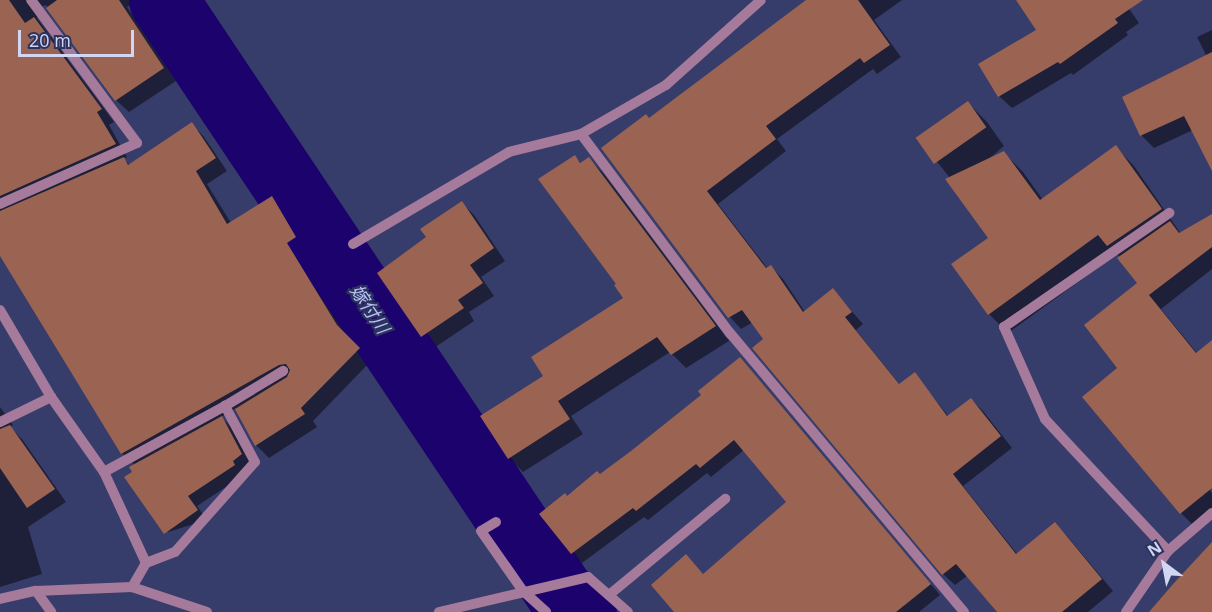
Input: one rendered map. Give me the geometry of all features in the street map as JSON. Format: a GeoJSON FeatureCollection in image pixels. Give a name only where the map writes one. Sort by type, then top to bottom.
{"type":"FeatureCollection","features":[{"type":"Feature","properties":{"kind":"street"},"geometry":{"type":"LineString","coordinates":[[0,204],[137,143],[31,0]]}},
{"type":"Feature","properties":{"kind":"street"},"geometry":{"type":"LineString","coordinates":[[353,244],[509,152],[581,134],[666,85],[760,0]]}},
{"type":"Feature","properties":{"kind":"street"},"geometry":{"type":"LineString","coordinates":[[581,134],[730,333],[964,612]]}},
{"type":"Feature","properties":{"kind":"street"},"geometry":{"type":"LineString","coordinates":[[1168,551],[1045,419],[1004,327],[1169,213]]}},
{"type":"Feature","properties":{"kind":"street"},"geometry":{"type":"LineString","coordinates":[[0,310],[51,397],[104,472],[146,563]]}},
{"type":"Feature","properties":{"kind":"street"},"geometry":{"type":"LineString","coordinates":[[104,472],[225,406],[283,371]]}},
{"type":"Feature","properties":{"kind":"street"},"geometry":{"type":"LineString","coordinates":[[0,422],[51,397]]}},
{"type":"Feature","properties":{"kind":"street"},"geometry":{"type":"LineString","coordinates":[[132,587],[146,563],[175,552],[255,462],[225,406]]}},
{"type":"Feature","properties":{"kind":"street"},"geometry":{"type":"LineString","coordinates":[[609,595],[724,500]]}},
{"type":"Feature","properties":{"kind":"street"},"geometry":{"type":"LineString","coordinates":[[1126,612],[1168,551],[1212,513]]}},
{"type":"Feature","properties":{"kind":"street"},"geometry":{"type":"LineString","coordinates":[[496,522],[481,531],[523,591],[546,612]]}},
{"type":"Feature","properties":{"kind":"street"},"geometry":{"type":"LineString","coordinates":[[439,612],[588,577],[628,612]]}},
{"type":"Feature","properties":{"kind":"street"},"geometry":{"type":"LineString","coordinates":[[0,599],[36,591],[132,587],[207,612]]}},
{"type":"Feature","properties":{"kind":"street"},"geometry":{"type":"LineString","coordinates":[[36,591],[51,612]]}},
{"type":"Feature","properties":{"kind":"building"},"geometry":{"type":"Polygon","coordinates":[[[0,0],[9,0],[25,23],[34,17],[102,109],[97,112],[116,144],[0,196],[0,0]]]}},
{"type":"Feature","properties":{"kind":"building"},"geometry":{"type":"Polygon","coordinates":[[[57,0],[119,0],[164,68],[115,101],[46,8],[57,0]]]}},
{"type":"Feature","properties":{"kind":"building"},"geometry":{"type":"Polygon","coordinates":[[[806,0],[858,0],[890,45],[864,63],[860,58],[766,126],[776,139],[707,191],[766,268],[771,265],[803,312],[833,288],[852,312],[845,317],[899,384],[915,372],[947,416],[971,398],[1001,436],[953,474],[1016,554],[1055,522],[1102,579],[1062,612],[997,612],[956,564],[942,575],[752,348],[763,339],[742,310],[728,318],[601,148],[646,114],[649,118],[806,0]]]}},
{"type":"Feature","properties":{"kind":"building"},"geometry":{"type":"Polygon","coordinates":[[[1016,0],[1143,0],[1115,19],[1118,23],[1060,64],[1058,62],[998,97],[978,64],[1036,30],[1016,0]]]}},
{"type":"Feature","properties":{"kind":"building"},"geometry":{"type":"Polygon","coordinates":[[[1212,52],[1212,171],[1184,116],[1140,136],[1122,97],[1212,52]]]}},
{"type":"Feature","properties":{"kind":"building"},"geometry":{"type":"Polygon","coordinates":[[[968,101],[986,127],[934,164],[916,138],[968,101]]]}},
{"type":"Feature","properties":{"kind":"building"},"geometry":{"type":"Polygon","coordinates":[[[192,122],[216,158],[196,171],[227,224],[272,196],[296,237],[287,243],[337,325],[360,348],[301,408],[305,414],[255,446],[235,409],[287,377],[290,370],[286,364],[279,365],[121,454],[0,256],[0,211],[124,157],[128,165],[192,122]]]}},
{"type":"Feature","properties":{"kind":"building"},"geometry":{"type":"Polygon","coordinates":[[[1116,145],[1162,209],[1107,246],[1098,235],[988,315],[951,264],[988,238],[945,179],[1004,151],[1040,200],[1116,145]]]}},
{"type":"Feature","properties":{"kind":"building"},"geometry":{"type":"Polygon","coordinates":[[[575,155],[580,163],[589,157],[716,326],[671,355],[657,337],[558,401],[570,419],[508,459],[480,416],[543,376],[531,357],[623,298],[614,285],[616,284],[538,179],[575,155]]]}},
{"type":"Feature","properties":{"kind":"building"},"geometry":{"type":"Polygon","coordinates":[[[462,201],[494,248],[470,265],[483,283],[458,300],[464,308],[421,337],[377,273],[426,237],[420,229],[462,201]]]}},
{"type":"Feature","properties":{"kind":"building"},"geometry":{"type":"Polygon","coordinates":[[[1212,214],[1212,247],[1149,295],[1196,353],[1212,340],[1212,488],[1180,514],[1082,397],[1117,368],[1084,325],[1137,283],[1117,258],[1170,221],[1179,233],[1212,214]]]}},
{"type":"Feature","properties":{"kind":"building"},"geometry":{"type":"Polygon","coordinates":[[[740,357],[931,584],[896,612],[674,612],[651,585],[686,554],[703,574],[786,502],[734,440],[700,468],[696,464],[636,511],[633,508],[571,554],[539,514],[565,493],[567,496],[597,471],[600,474],[631,451],[701,395],[698,391],[740,357]]]}},
{"type":"Feature","properties":{"kind":"building"},"geometry":{"type":"Polygon","coordinates":[[[222,416],[242,454],[233,461],[235,465],[188,496],[198,510],[164,534],[124,477],[132,472],[129,467],[222,416]]]}},
{"type":"Feature","properties":{"kind":"building"},"geometry":{"type":"Polygon","coordinates":[[[10,425],[55,489],[27,508],[0,468],[0,429],[10,425]]]}},
{"type":"Feature","properties":{"kind":"building"},"geometry":{"type":"Polygon","coordinates":[[[1212,542],[1212,612],[1149,612],[1174,583],[1212,542]]]}},
{"type":"Feature","properties":{"kind":"waterway","name":"嫁付川"},"geometry":{"type":"LineString","coordinates":[[163,0],[560,593],[582,612]]}}]}
